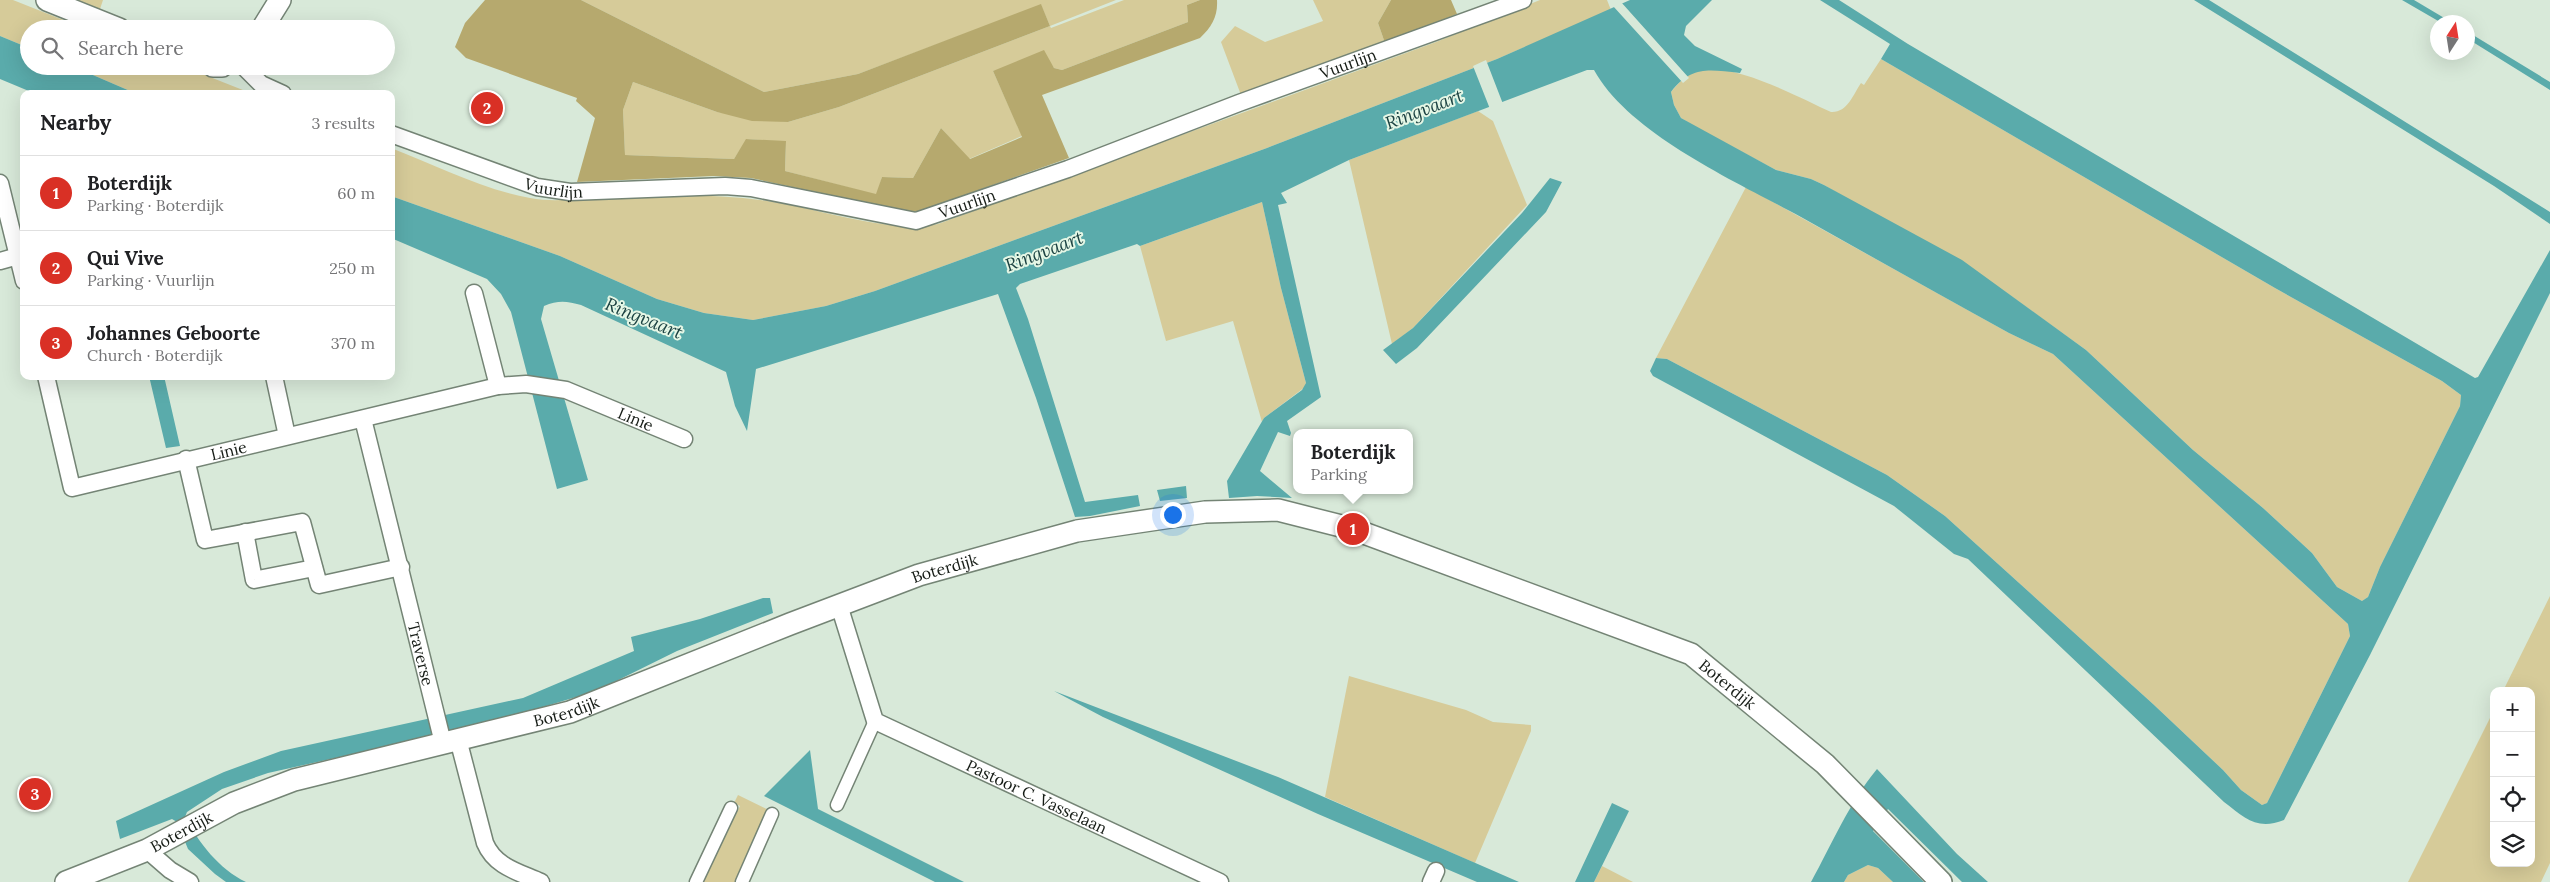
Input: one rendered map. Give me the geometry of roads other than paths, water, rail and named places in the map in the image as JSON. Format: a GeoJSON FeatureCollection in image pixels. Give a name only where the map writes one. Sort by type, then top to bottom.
{"type":"FeatureCollection","features":[{"type":"Feature","properties":{"kind":"street"},"geometry":{"type":"LineString","coordinates":[[47,0],[97,20]]}},
{"type":"Feature","properties":{"kind":"street"},"geometry":{"type":"LineString","coordinates":[[268,20],[280,0]]}},
{"type":"Feature","properties":{"kind":"street","name":"Vuurlijn"},"geometry":{"type":"LineString","coordinates":[[395,135],[537,187],[570,192],[725,186],[750,188],[916,221],[1068,169],[1239,103],[1523,0]]}},
{"type":"Feature","properties":{"kind":"street"},"geometry":{"type":"LineString","coordinates":[[252,75],[261,84],[274,90]]}},
{"type":"Feature","properties":{"kind":"street"},"geometry":{"type":"LineString","coordinates":[[0,183],[20,264]]}},
{"type":"Feature","properties":{"kind":"street"},"geometry":{"type":"LineString","coordinates":[[0,261],[18,256]]}},
{"type":"Feature","properties":{"kind":"street"},"geometry":{"type":"LineString","coordinates":[[474,293],[498,386]]}},
{"type":"Feature","properties":{"kind":"street","name":"Linie"},"geometry":{"type":"LineString","coordinates":[[47,380],[72,488],[186,459],[498,386],[526,384],[566,390],[684,439]]}},
{"type":"Feature","properties":{"kind":"street"},"geometry":{"type":"LineString","coordinates":[[275,380],[287,436]]}},
{"type":"Feature","properties":{"kind":"street","name":"Traverse"},"geometry":{"type":"LineString","coordinates":[[364,418],[435,710],[485,843],[490,854],[498,862],[541,882]]}},
{"type":"Feature","properties":{"kind":"street"},"geometry":{"type":"LineString","coordinates":[[186,459],[205,540],[302,522],[319,585],[401,567]]}},
{"type":"Feature","properties":{"kind":"street","name":"Boterdijk"},"geometry":{"type":"LineString","coordinates":[[66,882],[147,850],[234,803],[294,780],[447,739],[570,712],[919,575],[1077,531],[1205,512],[1278,510],[1353,529],[1691,654],[1825,764],[1941,882]]}},
{"type":"Feature","properties":{"kind":"street"},"geometry":{"type":"LineString","coordinates":[[245,532],[254,580],[314,568]]}},
{"type":"Feature","properties":{"kind":"street"},"geometry":{"type":"LineString","coordinates":[[837,804],[875,721],[839,605]]}},
{"type":"Feature","properties":{"kind":"street","name":"Pastoor C. Vasselaan"},"geometry":{"type":"LineString","coordinates":[[875,721],[1196,877],[1220,882]]}},
{"type":"Feature","properties":{"kind":"street"},"geometry":{"type":"LineString","coordinates":[[696,882],[731,808]]}},
{"type":"Feature","properties":{"kind":"street"},"geometry":{"type":"LineString","coordinates":[[742,882],[772,814]]}},
{"type":"Feature","properties":{"kind":"street"},"geometry":{"type":"LineString","coordinates":[[147,850],[170,870],[190,882]]}},
{"type":"Feature","properties":{"kind":"water","name":"Ringvaart"},"geometry":{"type":"Polygon","coordinates":[[[1630,0],[1712,0],[1686,26],[1684,35],[1695,46],[1742,69],[1740,73],[1702,71],[1686,77],[1671,92],[1674,105],[1681,118],[1776,170],[1811,179],[1824,185],[1962,260],[2086,350],[2193,450],[2263,508],[2312,553],[2337,587],[2362,601],[2368,597],[2380,567],[2460,406],[2461,395],[2442,381],[2275,288],[1881,59],[1890,44],[1820,0],[1839,0],[1908,44],[2475,378],[2478,377],[2550,250],[2550,293],[2370,655],[2284,820],[2266,824],[2252,821],[2224,802],[1968,559],[1954,554],[1894,506],[1653,376],[1650,371],[1656,358],[1667,359],[1887,475],[1945,516],[2153,704],[2223,770],[2241,790],[2262,805],[2267,803],[2350,636],[2348,624],[2053,354],[2009,333],[1687,154],[1632,115],[1610,93],[1594,70],[1587,70],[1349,160],[1281,193],[1287,203],[1278,205],[1321,397],[1287,421],[1291,433],[1290,436],[1278,432],[1260,471],[1292,498],[1257,496],[1229,498],[1227,481],[1264,418],[1302,390],[1306,383],[1281,288],[1262,202],[1140,246],[1137,244],[1020,284],[1016,288],[1028,319],[1085,502],[1138,495],[1140,506],[1090,516],[1075,517],[1036,398],[998,294],[756,369],[747,431],[735,406],[726,372],[581,305],[562,302],[544,306],[541,319],[588,480],[557,489],[511,312],[501,294],[487,279],[395,240],[395,197],[560,256],[657,299],[704,313],[753,320],[826,306],[875,291],[1267,148],[1497,59],[1630,0]]]}},
{"type":"Feature","properties":{"kind":"water"},"geometry":{"type":"Polygon","coordinates":[[[2194,0],[2209,0],[2550,212],[2550,224],[2494,186],[2194,0]]]}},
{"type":"Feature","properties":{"kind":"water"},"geometry":{"type":"Polygon","coordinates":[[[2402,0],[2414,0],[2439,15],[2430,16],[2402,0]]]}},
{"type":"Feature","properties":{"kind":"water"},"geometry":{"type":"Polygon","coordinates":[[[0,36],[20,44],[20,75],[93,75],[128,90],[26,90],[0,79],[0,36]]]}},
{"type":"Feature","properties":{"kind":"water"},"geometry":{"type":"Polygon","coordinates":[[[2475,36],[2550,82],[2550,90],[2475,43],[2475,36]]]}},
{"type":"Feature","properties":{"kind":"water"},"geometry":{"type":"Polygon","coordinates":[[[1550,178],[1562,182],[1546,212],[1417,348],[1396,364],[1383,350],[1413,328],[1522,213],[1550,178]]]}},
{"type":"Feature","properties":{"kind":"water"},"geometry":{"type":"Polygon","coordinates":[[[150,380],[165,380],[180,446],[166,448],[150,380]]]}},
{"type":"Feature","properties":{"kind":"water"},"geometry":{"type":"Polygon","coordinates":[[[1186,486],[1187,498],[1160,501],[1157,490],[1186,486]]]}},
{"type":"Feature","properties":{"kind":"water"},"geometry":{"type":"Polygon","coordinates":[[[763,598],[770,598],[773,613],[677,651],[596,691],[483,725],[268,773],[222,789],[187,812],[185,817],[203,846],[227,870],[246,882],[226,882],[215,874],[188,849],[177,822],[172,819],[120,839],[116,821],[224,772],[281,751],[523,698],[634,651],[631,637],[700,619],[763,598]]]}},
{"type":"Feature","properties":{"kind":"water"},"geometry":{"type":"Polygon","coordinates":[[[1054,691],[1278,777],[1519,882],[1477,882],[1318,814],[1103,717],[1054,691]]]}},
{"type":"Feature","properties":{"kind":"water"},"geometry":{"type":"Polygon","coordinates":[[[810,750],[818,809],[964,882],[935,882],[764,796],[810,750]]]}},
{"type":"Feature","properties":{"kind":"water"},"geometry":{"type":"Polygon","coordinates":[[[1877,769],[1957,854],[1988,882],[1962,882],[1888,809],[1873,831],[1924,882],[1893,882],[1878,868],[1868,865],[1848,875],[1844,882],[1811,882],[1849,810],[1877,769]]]}},
{"type":"Feature","properties":{"kind":"water"},"geometry":{"type":"Polygon","coordinates":[[[1612,803],[1629,811],[1594,882],[1575,882],[1612,803]]]}},
{"type":"Feature","properties":{"kind":"place","name":"Qui Vive"},"geometry":{"type":"Point","coordinates":[487,108]}},
{"type":"Feature","properties":{"kind":"place","name":"Boterdijk"},"geometry":{"type":"Point","coordinates":[1353,529]}},
{"type":"Feature","properties":{"kind":"place","name":"Johannes Geboorte"},"geometry":{"type":"Point","coordinates":[35,794]}}]}
